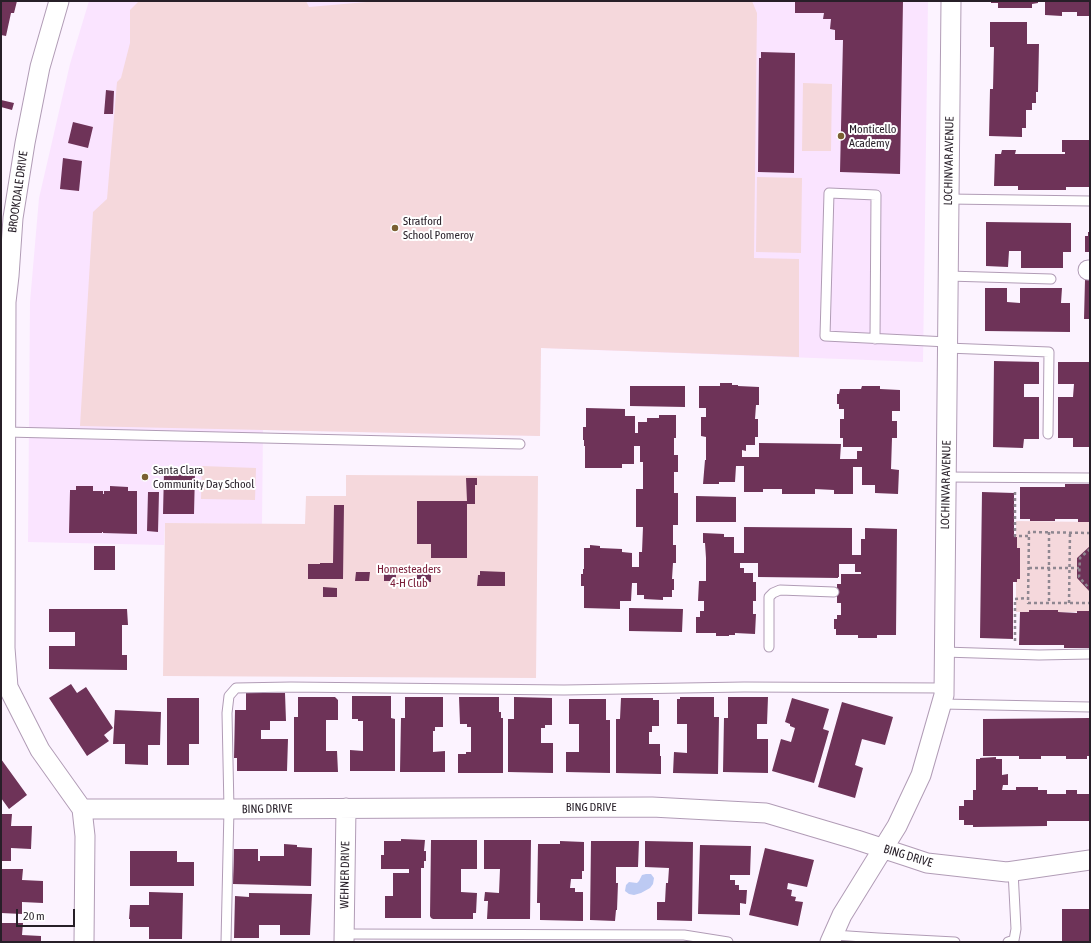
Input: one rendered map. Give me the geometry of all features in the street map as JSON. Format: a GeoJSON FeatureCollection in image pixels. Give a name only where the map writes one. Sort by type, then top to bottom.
{"type":"FeatureCollection","features":[{"type":"Feature","properties":{"kind":"street","name":"BROOKDALE DRIVE"},"geometry":{"type":"LineString","coordinates":[[59,1],[40,67],[25,143],[4,302],[6,432],[5,648],[8,687],[40,750],[82,808],[85,836],[84,942]]}},
{"type":"Feature","properties":{"kind":"street","name":"LOCHINVAR AVENUE"},"geometry":{"type":"LineString","coordinates":[[832,938],[842,915],[898,824],[921,775],[943,696],[951,1]]}},
{"type":"Feature","properties":{"kind":"street","name":"BING DRIVE"},"geometry":{"type":"LineString","coordinates":[[82,808],[228,809],[652,807],[766,813],[883,848],[927,863],[1007,872],[1090,860]]}},
{"type":"Feature","properties":{"kind":"street","name":"WEHNER DRIVE"},"geometry":{"type":"LineString","coordinates":[[344,938],[346,808]]}},
{"type":"Feature","properties":{"kind":"lane"},"geometry":{"type":"LineString","coordinates":[[875,339],[876,195],[829,193],[826,336],[1049,352],[1048,434]]}},
{"type":"Feature","properties":{"kind":"lane"},"geometry":{"type":"LineString","coordinates":[[949,200],[1090,201]]}},
{"type":"Feature","properties":{"kind":"lane"},"geometry":{"type":"LineString","coordinates":[[948,276],[1050,279]]}},
{"type":"Feature","properties":{"kind":"lane"},"geometry":{"type":"LineString","coordinates":[[6,432],[520,444]]}},
{"type":"Feature","properties":{"kind":"lane"},"geometry":{"type":"LineString","coordinates":[[946,478],[1090,478]]}},
{"type":"Feature","properties":{"kind":"lane"},"geometry":{"type":"LineString","coordinates":[[769,647],[769,597],[773,593],[780,590],[834,592]]}},
{"type":"Feature","properties":{"kind":"lane"},"geometry":{"type":"LineString","coordinates":[[944,652],[1090,654]]}},
{"type":"Feature","properties":{"kind":"lane"},"geometry":{"type":"LineString","coordinates":[[226,942],[228,809],[227,713],[229,696],[236,688],[291,687],[564,690],[744,687],[943,696],[1090,707]]}},
{"type":"Feature","properties":{"kind":"lane"},"geometry":{"type":"LineString","coordinates":[[1008,942],[1014,940],[1016,929],[1013,871]]}},
{"type":"Feature","properties":{"kind":"lane"},"geometry":{"type":"LineString","coordinates":[[344,938],[684,935],[728,942]]}},
{"type":"Feature","properties":{"kind":"lane"},"geometry":{"type":"LineString","coordinates":[[832,938],[878,938],[955,942]]}},
{"type":"Feature","properties":{"kind":"path"},"geometry":{"type":"LineString","coordinates":[[1015,478],[1015,536],[1028,536]]}},
{"type":"Feature","properties":{"kind":"path"},"geometry":{"type":"LineString","coordinates":[[1090,533],[1028,532],[1028,603],[1090,603]]}},
{"type":"Feature","properties":{"kind":"path"},"geometry":{"type":"LineString","coordinates":[[1049,532],[1050,603]]}},
{"type":"Feature","properties":{"kind":"path"},"geometry":{"type":"LineString","coordinates":[[1069,603],[1070,532]]}},
{"type":"Feature","properties":{"kind":"path"},"geometry":{"type":"LineString","coordinates":[[1090,549],[1080,558],[1079,577],[1090,589]]}},
{"type":"Feature","properties":{"kind":"path"},"geometry":{"type":"LineString","coordinates":[[1028,568],[1080,568]]}},
{"type":"Feature","properties":{"kind":"path"},"geometry":{"type":"LineString","coordinates":[[1015,654],[1015,599],[1028,598]]}},
{"type":"Feature","properties":{"kind":"shaded area","name":"Stratford School Pomeroy"},"geometry":{"type":"Polygon","coordinates":[[[89,1],[928,1],[923,362],[541,348],[540,436],[263,430],[262,524],[165,523],[164,545],[28,542],[30,302],[39,198],[70,64],[89,1]]]}},
{"type":"Feature","properties":{"kind":"green space","name":"Stratford School Pomeroy"},"geometry":{"type":"Polygon","coordinates":[[[139,1],[306,1],[309,7],[378,1],[752,1],[757,13],[754,258],[799,259],[799,357],[541,348],[540,436],[80,426],[93,212],[107,199],[117,82],[121,78],[130,43],[130,10],[139,1]]]}},
{"type":"Feature","properties":{"kind":"green space"},"geometry":{"type":"Polygon","coordinates":[[[803,83],[832,84],[831,151],[802,151],[803,83]]]}},
{"type":"Feature","properties":{"kind":"green space"},"geometry":{"type":"Polygon","coordinates":[[[757,177],[802,178],[801,253],[756,252],[757,177]]]}},
{"type":"Feature","properties":{"kind":"green space"},"geometry":{"type":"Polygon","coordinates":[[[202,466],[256,468],[255,500],[201,499],[202,466]]]}},
{"type":"Feature","properties":{"kind":"green space","name":"Homesteaders 4-H Club"},"geometry":{"type":"Polygon","coordinates":[[[346,475],[538,476],[536,678],[163,676],[165,523],[305,524],[306,496],[346,496],[346,475]]]}},
{"type":"Feature","properties":{"kind":"green space"},"geometry":{"type":"Polygon","coordinates":[[[1016,521],[1090,522],[1090,612],[1016,612],[1016,521]]]}},
{"type":"Feature","properties":{"kind":"water"},"geometry":{"type":"Polygon","coordinates":[[[651,874],[654,878],[653,884],[650,888],[634,895],[625,891],[626,885],[629,882],[637,883],[642,875],[651,874]]]}},
{"type":"Feature","properties":{"kind":"building"},"geometry":{"type":"Polygon","coordinates":[[[1,1],[17,1],[14,13],[11,13],[6,36],[1,35],[1,1]]]}},
{"type":"Feature","properties":{"kind":"building"},"geometry":{"type":"Polygon","coordinates":[[[795,1],[903,1],[900,174],[840,172],[843,40],[835,40],[835,30],[830,29],[831,19],[823,19],[824,13],[795,13],[795,1]]]}},
{"type":"Feature","properties":{"kind":"building"},"geometry":{"type":"Polygon","coordinates":[[[991,1],[1038,1],[1038,3],[1032,4],[1032,8],[998,8],[998,3],[991,3],[991,1]]]}},
{"type":"Feature","properties":{"kind":"building"},"geometry":{"type":"Polygon","coordinates":[[[1045,1],[1090,1],[1090,16],[1077,16],[1077,12],[1062,12],[1062,16],[1045,15],[1045,1]]]}},
{"type":"Feature","properties":{"kind":"building"},"geometry":{"type":"Polygon","coordinates":[[[990,22],[1027,22],[1027,44],[1039,44],[1038,92],[1036,92],[1036,103],[1032,103],[1032,110],[1026,110],[1026,128],[1022,128],[1022,137],[989,136],[990,89],[993,89],[994,47],[990,47],[990,22]]]}},
{"type":"Feature","properties":{"kind":"building"},"geometry":{"type":"Polygon","coordinates":[[[761,52],[795,53],[794,173],[758,172],[759,58],[761,58],[761,52]]]}},
{"type":"Feature","properties":{"kind":"building"},"geometry":{"type":"Polygon","coordinates":[[[106,90],[114,91],[113,114],[104,114],[106,90]]]}},
{"type":"Feature","properties":{"kind":"building"},"geometry":{"type":"Polygon","coordinates":[[[1,100],[14,103],[12,110],[1,107],[1,100]]]}},
{"type":"Feature","properties":{"kind":"building"},"geometry":{"type":"Polygon","coordinates":[[[73,122],[93,127],[88,148],[68,143],[73,122]]]}},
{"type":"Feature","properties":{"kind":"building"},"geometry":{"type":"Polygon","coordinates":[[[1062,140],[1090,140],[1090,187],[1066,187],[1066,190],[1018,190],[1018,186],[994,186],[995,154],[1001,154],[1002,150],[1016,150],[1015,154],[1065,154],[1065,152],[1062,152],[1062,140]]]}},
{"type":"Feature","properties":{"kind":"building"},"geometry":{"type":"Polygon","coordinates":[[[63,158],[82,161],[79,191],[60,189],[63,158]]]}},
{"type":"Feature","properties":{"kind":"building"},"geometry":{"type":"Polygon","coordinates":[[[986,222],[1071,223],[1071,252],[1063,252],[1063,268],[1021,268],[1021,251],[1009,251],[1008,267],[986,266],[986,222]]]}},
{"type":"Feature","properties":{"kind":"building"},"geometry":{"type":"Polygon","coordinates":[[[1088,232],[1090,232],[1090,252],[1085,252],[1085,236],[1088,236],[1088,232]]]}},
{"type":"Feature","properties":{"kind":"building"},"geometry":{"type":"Polygon","coordinates":[[[1085,280],[1090,280],[1090,319],[1084,319],[1085,280]]]}},
{"type":"Feature","properties":{"kind":"building"},"geometry":{"type":"Polygon","coordinates":[[[985,288],[1007,288],[1007,302],[1020,303],[1020,288],[1062,288],[1061,303],[1070,303],[1070,332],[985,331],[985,288]]]}},
{"type":"Feature","properties":{"kind":"building"},"geometry":{"type":"Polygon","coordinates":[[[994,361],[1039,362],[1039,384],[1024,384],[1024,397],[1039,397],[1039,439],[1024,439],[1023,448],[993,447],[994,361]]]}},
{"type":"Feature","properties":{"kind":"building"},"geometry":{"type":"Polygon","coordinates":[[[1058,362],[1090,362],[1090,447],[1073,447],[1073,438],[1058,438],[1058,397],[1073,397],[1074,384],[1058,384],[1058,362]]]}},
{"type":"Feature","properties":{"kind":"building"},"geometry":{"type":"Polygon","coordinates":[[[720,383],[732,383],[732,385],[738,386],[759,387],[759,405],[756,405],[755,419],[758,419],[758,437],[755,437],[755,445],[746,445],[746,451],[742,450],[742,457],[759,457],[759,443],[841,444],[840,459],[857,459],[857,451],[862,451],[862,447],[843,447],[843,438],[840,438],[840,419],[844,419],[844,409],[839,409],[839,404],[837,404],[837,394],[839,394],[840,389],[861,389],[862,386],[880,386],[880,389],[900,390],[900,411],[892,411],[892,421],[897,421],[897,438],[892,438],[891,469],[899,470],[898,494],[875,493],[875,485],[862,485],[862,467],[853,467],[853,494],[834,494],[834,490],[815,489],[815,494],[782,494],[782,489],[763,489],[763,492],[744,492],[744,466],[736,466],[735,482],[703,484],[706,460],[706,437],[701,436],[701,417],[706,417],[706,408],[699,408],[699,386],[720,386],[720,383]]]}},
{"type":"Feature","properties":{"kind":"building"},"geometry":{"type":"Polygon","coordinates":[[[630,386],[685,386],[685,407],[630,406],[630,386]]]}},
{"type":"Feature","properties":{"kind":"building"},"geometry":{"type":"Polygon","coordinates":[[[586,408],[625,409],[625,416],[635,416],[635,433],[638,433],[638,422],[647,422],[647,418],[659,418],[659,415],[676,415],[674,455],[678,455],[678,472],[674,472],[674,493],[678,493],[678,525],[673,525],[673,545],[676,545],[676,563],[673,563],[672,579],[674,579],[674,590],[672,590],[672,597],[663,597],[663,600],[644,599],[644,595],[637,595],[637,583],[632,583],[631,601],[620,601],[620,609],[584,608],[584,586],[581,586],[581,574],[583,574],[584,569],[584,548],[590,548],[590,545],[600,546],[600,548],[622,549],[622,552],[632,553],[632,567],[639,567],[639,552],[642,552],[643,527],[636,527],[636,489],[643,489],[643,462],[640,462],[640,446],[634,446],[634,464],[622,464],[622,468],[585,468],[583,427],[586,427],[586,408]]]}},
{"type":"Feature","properties":{"kind":"building"},"geometry":{"type":"Polygon","coordinates":[[[164,472],[195,472],[194,514],[163,514],[164,472]]]}},
{"type":"Feature","properties":{"kind":"building"},"geometry":{"type":"Polygon","coordinates":[[[466,478],[477,478],[477,485],[475,485],[475,504],[467,504],[467,558],[431,558],[431,544],[417,544],[417,501],[467,501],[466,478]]]}},
{"type":"Feature","properties":{"kind":"building"},"geometry":{"type":"Polygon","coordinates":[[[1065,484],[1090,484],[1090,522],[1078,522],[1078,519],[1030,521],[1030,519],[1020,519],[1020,487],[1065,487],[1065,484]]]}},
{"type":"Feature","properties":{"kind":"building"},"geometry":{"type":"Polygon","coordinates":[[[76,486],[93,486],[93,491],[103,491],[103,494],[104,491],[110,491],[110,486],[128,487],[128,491],[137,491],[137,534],[103,532],[69,533],[70,490],[76,490],[76,486]]]}},
{"type":"Feature","properties":{"kind":"building"},"geometry":{"type":"Polygon","coordinates":[[[148,492],[159,492],[158,532],[147,531],[148,492]]]}},
{"type":"Feature","properties":{"kind":"building"},"geometry":{"type":"Polygon","coordinates":[[[982,492],[1014,493],[1014,537],[1017,537],[1017,548],[1020,548],[1020,579],[1017,579],[1017,582],[1013,582],[1013,639],[980,638],[982,492]]]}},
{"type":"Feature","properties":{"kind":"building"},"geometry":{"type":"Polygon","coordinates":[[[696,496],[736,497],[736,522],[696,522],[696,496]]]}},
{"type":"Feature","properties":{"kind":"building"},"geometry":{"type":"Polygon","coordinates":[[[334,505],[344,505],[343,579],[308,579],[308,564],[333,563],[334,505]]]}},
{"type":"Feature","properties":{"kind":"building"},"geometry":{"type":"Polygon","coordinates":[[[744,527],[852,528],[852,555],[861,555],[861,539],[865,539],[865,528],[897,529],[896,635],[877,635],[877,638],[858,638],[858,635],[836,635],[836,629],[834,629],[834,619],[837,619],[837,615],[841,615],[841,603],[837,603],[837,584],[841,584],[841,574],[861,574],[861,572],[855,572],[855,564],[839,564],[838,578],[758,577],[758,563],[740,563],[740,568],[744,568],[744,573],[753,573],[753,582],[756,582],[756,601],[753,601],[753,614],[756,614],[755,634],[735,633],[735,635],[729,636],[716,636],[716,633],[696,633],[696,617],[700,617],[700,611],[704,611],[704,601],[698,601],[699,581],[706,581],[706,558],[703,533],[724,534],[724,537],[734,537],[734,553],[744,553],[744,527]]]}},
{"type":"Feature","properties":{"kind":"building"},"geometry":{"type":"Polygon","coordinates":[[[94,546],[115,546],[115,570],[94,570],[94,546]]]}},
{"type":"Feature","properties":{"kind":"building"},"geometry":{"type":"Polygon","coordinates":[[[1090,546],[1090,592],[1077,578],[1077,558],[1090,546]]]}},
{"type":"Feature","properties":{"kind":"building"},"geometry":{"type":"Polygon","coordinates":[[[384,570],[396,570],[396,581],[384,581],[384,570]]]}},
{"type":"Feature","properties":{"kind":"building"},"geometry":{"type":"Polygon","coordinates":[[[417,571],[431,571],[431,582],[417,581],[417,571]]]}},
{"type":"Feature","properties":{"kind":"building"},"geometry":{"type":"Polygon","coordinates":[[[480,571],[505,572],[505,586],[477,586],[480,571]]]}},
{"type":"Feature","properties":{"kind":"building"},"geometry":{"type":"Polygon","coordinates":[[[356,572],[370,572],[369,581],[355,581],[356,572]]]}},
{"type":"Feature","properties":{"kind":"building"},"geometry":{"type":"Polygon","coordinates":[[[323,587],[337,588],[337,597],[323,597],[323,587]]]}},
{"type":"Feature","properties":{"kind":"building"},"geometry":{"type":"Polygon","coordinates":[[[629,608],[683,609],[682,632],[629,631],[629,608]]]}},
{"type":"Feature","properties":{"kind":"building"},"geometry":{"type":"Polygon","coordinates":[[[49,609],[127,609],[128,625],[122,625],[122,655],[127,655],[127,670],[49,669],[49,646],[75,646],[75,632],[49,632],[49,609]]]}},
{"type":"Feature","properties":{"kind":"building"},"geometry":{"type":"Polygon","coordinates":[[[1029,610],[1058,610],[1058,612],[1077,613],[1077,611],[1090,611],[1090,648],[1064,648],[1064,645],[1019,645],[1020,612],[1029,612],[1029,610]]]}},
{"type":"Feature","properties":{"kind":"building"},"geometry":{"type":"Polygon","coordinates":[[[71,684],[77,693],[86,687],[113,728],[104,735],[109,741],[87,756],[49,698],[71,684]]]}},
{"type":"Feature","properties":{"kind":"building"},"geometry":{"type":"Polygon","coordinates":[[[246,693],[285,693],[286,721],[270,721],[270,730],[261,730],[261,739],[288,739],[287,771],[237,771],[237,758],[234,758],[235,710],[246,710],[246,693]]]}},
{"type":"Feature","properties":{"kind":"building"},"geometry":{"type":"Polygon","coordinates":[[[352,696],[391,696],[391,718],[395,719],[395,771],[350,771],[350,750],[363,751],[363,721],[352,719],[352,696]]]}},
{"type":"Feature","properties":{"kind":"building"},"geometry":{"type":"Polygon","coordinates":[[[298,697],[335,697],[338,700],[338,720],[326,720],[326,751],[337,751],[338,772],[294,772],[294,717],[298,717],[298,697]]]}},
{"type":"Feature","properties":{"kind":"building"},"geometry":{"type":"Polygon","coordinates":[[[405,697],[443,697],[443,727],[435,727],[435,731],[433,731],[433,752],[445,751],[445,772],[400,772],[401,718],[405,718],[405,697]]]}},
{"type":"Feature","properties":{"kind":"building"},"geometry":{"type":"Polygon","coordinates":[[[459,697],[499,697],[499,712],[501,712],[501,718],[503,718],[503,773],[458,773],[458,754],[466,754],[466,752],[471,752],[471,727],[467,727],[467,724],[460,724],[459,697]]]}},
{"type":"Feature","properties":{"kind":"building"},"geometry":{"type":"Polygon","coordinates":[[[514,697],[552,698],[552,725],[545,725],[545,728],[541,728],[541,743],[553,743],[553,773],[508,772],[508,719],[514,719],[514,697]]]}},
{"type":"Feature","properties":{"kind":"building"},"geometry":{"type":"Polygon","coordinates":[[[680,697],[714,697],[714,717],[719,717],[718,774],[673,773],[674,752],[687,753],[687,724],[677,724],[677,699],[680,699],[680,697]]]}},
{"type":"Feature","properties":{"kind":"building"},"geometry":{"type":"Polygon","coordinates":[[[728,697],[768,697],[767,724],[757,724],[757,739],[768,739],[768,773],[723,772],[724,718],[728,718],[728,697]]]}},
{"type":"Feature","properties":{"kind":"building"},"geometry":{"type":"Polygon","coordinates":[[[167,698],[199,698],[199,744],[189,744],[189,765],[167,765],[167,698]]]}},
{"type":"Feature","properties":{"kind":"building"},"geometry":{"type":"Polygon","coordinates":[[[621,698],[653,698],[653,700],[659,700],[659,726],[652,726],[652,732],[649,732],[649,744],[660,744],[661,774],[616,773],[616,719],[620,719],[621,698]]]}},
{"type":"Feature","properties":{"kind":"building"},"geometry":{"type":"Polygon","coordinates":[[[792,698],[829,709],[823,729],[829,731],[814,783],[772,771],[781,739],[791,742],[795,728],[785,722],[792,698]]]}},
{"type":"Feature","properties":{"kind":"building"},"geometry":{"type":"Polygon","coordinates":[[[569,699],[606,699],[606,720],[610,720],[610,773],[566,772],[566,752],[579,752],[579,724],[569,724],[569,699]]]}},
{"type":"Feature","properties":{"kind":"building"},"geometry":{"type":"Polygon","coordinates":[[[842,702],[893,717],[885,745],[862,739],[855,765],[863,768],[855,798],[818,787],[842,702]]]}},
{"type":"Feature","properties":{"kind":"building"},"geometry":{"type":"Polygon","coordinates":[[[115,710],[161,712],[160,745],[148,745],[148,765],[125,764],[125,744],[113,744],[115,710]]]}},
{"type":"Feature","properties":{"kind":"building"},"geometry":{"type":"Polygon","coordinates":[[[1090,718],[1090,756],[1087,756],[1087,759],[1066,759],[1066,756],[1041,756],[1041,759],[1019,759],[1019,756],[983,756],[983,719],[1090,718]]]}},
{"type":"Feature","properties":{"kind":"building"},"geometry":{"type":"Polygon","coordinates":[[[996,757],[996,759],[1002,759],[1002,775],[1008,774],[1008,785],[1003,785],[1002,790],[1016,790],[1016,787],[1038,787],[1038,790],[1047,790],[1047,794],[1066,794],[1066,790],[1077,790],[1077,794],[1090,794],[1090,821],[1047,821],[1047,826],[973,827],[973,825],[964,825],[964,820],[959,820],[959,806],[964,806],[964,800],[973,800],[973,790],[976,790],[976,759],[996,757]]]}},
{"type":"Feature","properties":{"kind":"building"},"geometry":{"type":"Polygon","coordinates":[[[1,759],[27,795],[9,809],[1,798],[1,759]]]}},
{"type":"Feature","properties":{"kind":"building"},"geometry":{"type":"Polygon","coordinates":[[[1,814],[12,814],[11,826],[32,826],[31,849],[11,848],[11,861],[1,861],[1,814]]]}},
{"type":"Feature","properties":{"kind":"building"},"geometry":{"type":"Polygon","coordinates":[[[401,839],[425,840],[424,851],[426,851],[426,861],[424,861],[424,868],[421,868],[421,918],[385,918],[385,896],[393,896],[393,873],[409,873],[409,869],[381,869],[381,855],[384,855],[384,841],[401,841],[401,839]]]}},
{"type":"Feature","properties":{"kind":"building"},"geometry":{"type":"Polygon","coordinates":[[[431,840],[477,840],[477,869],[461,869],[461,892],[477,893],[476,913],[473,913],[473,919],[431,918],[431,840]]]}},
{"type":"Feature","properties":{"kind":"building"},"geometry":{"type":"Polygon","coordinates":[[[484,840],[531,840],[530,919],[487,919],[488,901],[484,901],[485,892],[499,893],[500,869],[484,869],[484,840]]]}},
{"type":"Feature","properties":{"kind":"building"},"geometry":{"type":"Polygon","coordinates":[[[560,841],[584,842],[584,871],[582,871],[582,879],[571,879],[570,888],[575,888],[575,892],[583,892],[583,921],[540,920],[540,903],[537,903],[538,844],[560,844],[560,841]]]}},
{"type":"Feature","properties":{"kind":"building"},"geometry":{"type":"Polygon","coordinates":[[[591,841],[639,841],[638,867],[616,867],[616,883],[618,883],[615,921],[590,920],[591,841]]]}},
{"type":"Feature","properties":{"kind":"building"},"geometry":{"type":"Polygon","coordinates":[[[645,841],[693,842],[692,921],[657,920],[657,902],[665,902],[666,883],[668,883],[669,868],[645,867],[645,841]]]}},
{"type":"Feature","properties":{"kind":"building"},"geometry":{"type":"Polygon","coordinates":[[[284,844],[312,848],[311,886],[233,884],[234,849],[258,849],[258,861],[260,861],[260,856],[284,856],[284,844]]]}},
{"type":"Feature","properties":{"kind":"building"},"geometry":{"type":"Polygon","coordinates":[[[700,845],[751,846],[750,875],[730,875],[730,880],[735,880],[735,885],[739,885],[739,890],[747,890],[746,904],[740,903],[740,915],[698,914],[700,845]]]}},
{"type":"Feature","properties":{"kind":"building"},"geometry":{"type":"Polygon","coordinates":[[[765,848],[814,860],[807,887],[788,883],[787,889],[792,890],[791,896],[796,897],[795,901],[803,902],[798,926],[749,915],[765,848]]]}},
{"type":"Feature","properties":{"kind":"building"},"geometry":{"type":"Polygon","coordinates":[[[130,851],[177,851],[177,862],[194,862],[194,886],[130,886],[130,851]]]}},
{"type":"Feature","properties":{"kind":"building"},"geometry":{"type":"Polygon","coordinates":[[[1,869],[23,869],[22,880],[43,881],[43,903],[22,902],[22,914],[1,913],[1,869]]]}},
{"type":"Feature","properties":{"kind":"building"},"geometry":{"type":"Polygon","coordinates":[[[149,892],[183,893],[182,939],[149,939],[149,927],[130,927],[130,905],[149,905],[149,892]]]}},
{"type":"Feature","properties":{"kind":"building"},"geometry":{"type":"Polygon","coordinates":[[[249,893],[312,894],[310,935],[280,935],[280,925],[259,925],[259,938],[234,938],[235,896],[249,897],[249,893]]]}},
{"type":"Feature","properties":{"kind":"building"},"geometry":{"type":"Polygon","coordinates":[[[1062,909],[1090,909],[1090,942],[1062,942],[1062,909]]]}},
{"type":"Feature","properties":{"kind":"building"},"geometry":{"type":"Polygon","coordinates":[[[1,923],[23,923],[22,935],[41,936],[41,942],[1,942],[1,923]]]}},
{"type":"Feature","properties":{"kind":"place","name":"Monticello Academy"},"geometry":{"type":"Point","coordinates":[841,136]}},
{"type":"Feature","properties":{"kind":"place","name":"Stratford School Pomeroy"},"geometry":{"type":"Point","coordinates":[395,228]}},
{"type":"Feature","properties":{"kind":"place","name":"Santa Clara Community Day School"},"geometry":{"type":"Point","coordinates":[145,477]}}]}
